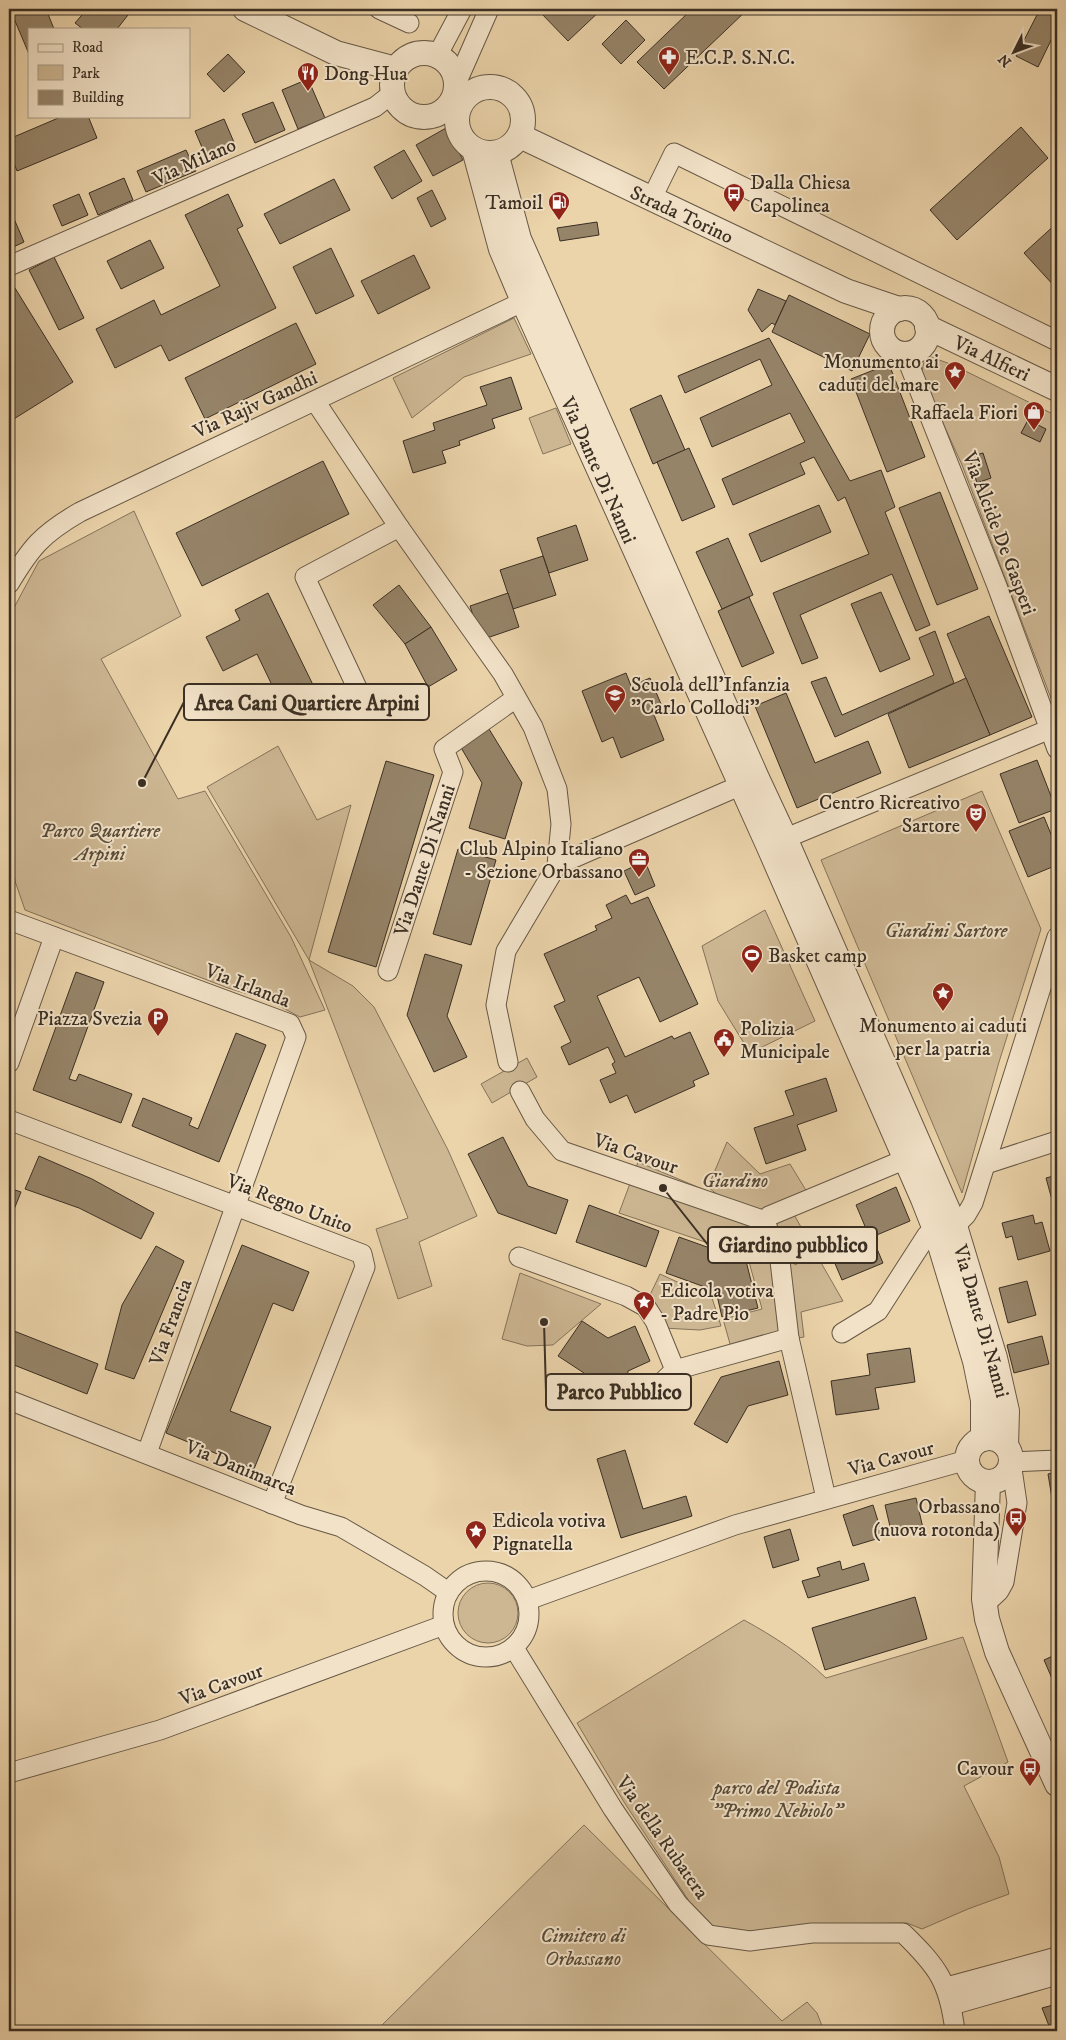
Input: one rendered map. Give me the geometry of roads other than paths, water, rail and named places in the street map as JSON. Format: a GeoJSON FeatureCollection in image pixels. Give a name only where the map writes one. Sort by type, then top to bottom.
{"type":"FeatureCollection","features":[{"type":"Feature","properties":{"kind":"street"},"geometry":{"type":"LineString","coordinates":[[245,9],[336,53],[396,69]]}},
{"type":"Feature","properties":{"kind":"street"},"geometry":{"type":"LineString","coordinates":[[379,9],[409,23]]}},
{"type":"Feature","properties":{"kind":"street"},"geometry":{"type":"LineString","coordinates":[[437,56],[462,9]]}},
{"type":"Feature","properties":{"kind":"street"},"geometry":{"type":"LineString","coordinates":[[464,88],[492,87],[510,93],[522,110],[524,119],[520,136],[511,146],[485,151],[461,135],[450,115],[452,101],[464,88],[489,9]]}},
{"type":"Feature","properties":{"kind":"street"},"geometry":{"type":"LineString","coordinates":[[450,115],[423,117],[411,114],[400,105],[393,93],[393,79],[396,69],[407,58],[415,54],[426,53],[437,56],[452,69],[464,88]]}},
{"type":"Feature","properties":{"kind":"street","name":"Via Milano"},"geometry":{"type":"LineString","coordinates":[[9,266],[375,107],[393,93]]}},
{"type":"Feature","properties":{"kind":"street","name":"Strada Torino"},"geometry":{"type":"LineString","coordinates":[[520,136],[651,200],[846,291],[899,309]]}},
{"type":"Feature","properties":{"kind":"street","name":"Via Dante Di Nanni"},"geometry":{"type":"LineString","coordinates":[[485,151],[502,249],[533,297],[748,782],[777,841],[945,1229],[995,1358],[1007,1410],[1008,1454],[1017,1503],[1004,1582],[999,1591],[984,1605]]}},
{"type":"Feature","properties":{"kind":"street"},"geometry":{"type":"LineString","coordinates":[[651,200],[674,153],[1057,341]]}},
{"type":"Feature","properties":{"kind":"street","name":"Strada Torino"},"geometry":{"type":"LineString","coordinates":[[846,291],[882,328]]}},
{"type":"Feature","properties":{"kind":"street","name":"Via Rajiv Gandhi"},"geometry":{"type":"LineString","coordinates":[[9,584],[29,550],[56,526],[80,512],[533,297]]}},
{"type":"Feature","properties":{"kind":"street"},"geometry":{"type":"LineString","coordinates":[[899,309],[910,309],[917,312],[923,317],[927,327],[927,338],[921,348],[914,353],[896,352],[888,346],[882,337],[882,328],[886,317],[899,309]]}},
{"type":"Feature","properties":{"kind":"street","name":"Via Alfieri"},"geometry":{"type":"LineString","coordinates":[[927,327],[1057,389]]}},
{"type":"Feature","properties":{"kind":"street","name":"Via Alcide De Gasperi"},"geometry":{"type":"LineString","coordinates":[[905,354],[997,586],[1057,749]]}},
{"type":"Feature","properties":{"kind":"street"},"geometry":{"type":"LineString","coordinates":[[315,401],[399,527],[503,674],[533,726],[557,789],[561,824],[557,865],[506,951],[496,1005],[508,1062]]}},
{"type":"Feature","properties":{"kind":"street"},"geometry":{"type":"LineString","coordinates":[[359,692],[305,577],[399,527]]}},
{"type":"Feature","properties":{"kind":"street","name":"Via Dante Di Nanni"},"geometry":{"type":"LineString","coordinates":[[388,971],[453,772],[444,749],[516,698]]}},
{"type":"Feature","properties":{"kind":"street"},"geometry":{"type":"LineString","coordinates":[[777,841],[1050,729]]}},
{"type":"Feature","properties":{"kind":"street"},"geometry":{"type":"LineString","coordinates":[[557,865],[748,782]]}},
{"type":"Feature","properties":{"kind":"street","name":"Via Dante Di Nanni"},"geometry":{"type":"LineString","coordinates":[[777,841],[906,1159],[945,1229],[975,1361],[982,1400],[983,1439]]}},
{"type":"Feature","properties":{"kind":"street","name":"Via Irlanda"},"geometry":{"type":"LineString","coordinates":[[9,920],[290,1024],[296,1037],[236,1206]]}},
{"type":"Feature","properties":{"kind":"street"},"geometry":{"type":"LineString","coordinates":[[9,1063],[54,937]]}},
{"type":"Feature","properties":{"kind":"street"},"geometry":{"type":"LineString","coordinates":[[945,1229],[966,1215],[973,1203],[1057,937]]}},
{"type":"Feature","properties":{"kind":"street","name":"Via Cavour"},"geometry":{"type":"LineString","coordinates":[[520,1091],[535,1120],[562,1151],[764,1221],[780,1262],[789,1338],[826,1498]]}},
{"type":"Feature","properties":{"kind":"street","name":"Via Regno Unito"},"geometry":{"type":"LineString","coordinates":[[9,1120],[362,1254],[365,1267],[272,1504]]}},
{"type":"Feature","properties":{"kind":"street"},"geometry":{"type":"LineString","coordinates":[[986,1164],[1057,1141]]}},
{"type":"Feature","properties":{"kind":"street"},"geometry":{"type":"LineString","coordinates":[[769,1216],[906,1159]]}},
{"type":"Feature","properties":{"kind":"street","name":"Via Francia"},"geometry":{"type":"LineString","coordinates":[[147,1453],[236,1206]]}},
{"type":"Feature","properties":{"kind":"street","name":"Via Dante Di Nanni"},"geometry":{"type":"LineString","coordinates":[[842,1333],[878,1311],[921,1241],[927,1235],[945,1229]]}},
{"type":"Feature","properties":{"kind":"street"},"geometry":{"type":"LineString","coordinates":[[519,1257],[626,1296],[646,1307],[655,1321],[675,1370]]}},
{"type":"Feature","properties":{"kind":"street"},"geometry":{"type":"LineString","coordinates":[[654,1390],[675,1370],[789,1338]]}},
{"type":"Feature","properties":{"kind":"street","name":"Via Danimarca"},"geometry":{"type":"LineString","coordinates":[[9,1400],[272,1504],[341,1527],[426,1576],[448,1592]]}},
{"type":"Feature","properties":{"kind":"street"},"geometry":{"type":"LineString","coordinates":[[1057,1460],[1008,1454],[994,1439],[983,1439],[972,1447],[976,1473],[984,1605],[997,1652],[1057,1784]]}},
{"type":"Feature","properties":{"kind":"street"},"geometry":{"type":"LineString","coordinates":[[976,1473],[1004,1477],[1008,1454]]}},
{"type":"Feature","properties":{"kind":"street"},"geometry":{"type":"LineString","coordinates":[[976,1473],[969,1610],[980,1635],[997,1652]]}},
{"type":"Feature","properties":{"kind":"street","name":"Via Cavour"},"geometry":{"type":"LineString","coordinates":[[528,1600],[735,1525],[826,1498],[976,1473]]}},
{"type":"Feature","properties":{"kind":"street"},"geometry":{"type":"LineString","coordinates":[[483,1570],[498,1572],[510,1578],[521,1588],[528,1600],[528,1626],[523,1638],[514,1648],[494,1656],[473,1656],[460,1649],[450,1638],[444,1625],[442,1614],[448,1592],[457,1581],[469,1574],[483,1570]]}},
{"type":"Feature","properties":{"kind":"street","name":"Via Cavour"},"geometry":{"type":"LineString","coordinates":[[9,1773],[160,1730],[444,1625]]}},
{"type":"Feature","properties":{"kind":"street","name":"Via della Rubatera"},"geometry":{"type":"LineString","coordinates":[[514,1648],[613,1808],[678,1904],[708,1935],[750,1941],[812,1933],[903,1934],[930,1959],[949,1996]]}},
{"type":"Feature","properties":{"kind":"street"},"geometry":{"type":"LineString","coordinates":[[949,1996],[1057,1956]]}},
{"type":"Feature","properties":{"kind":"street"},"geometry":{"type":"LineString","coordinates":[[949,1996],[1057,1975]]}},
{"type":"Feature","properties":{"kind":"street"},"geometry":{"type":"LineString","coordinates":[[949,1996],[955,2031]]}},
{"type":"Feature","properties":{"kind":"place","name":"E.C.P. S.N.C."},"geometry":{"type":"Point","coordinates":[669,76]}},
{"type":"Feature","properties":{"kind":"place","name":"Dong Hua"},"geometry":{"type":"Point","coordinates":[308,92]}},
{"type":"Feature","properties":{"kind":"place","name":"Dalla Chiesa Capolinea"},"geometry":{"type":"Point","coordinates":[734,213]}},
{"type":"Feature","properties":{"kind":"place","name":"Tamoil"},"geometry":{"type":"Point","coordinates":[559,221]}},
{"type":"Feature","properties":{"kind":"place","name":"Monumento ai caduti del mare"},"geometry":{"type":"Point","coordinates":[955,391]}},
{"type":"Feature","properties":{"kind":"place","name":"Raffaela Fiori"},"geometry":{"type":"Point","coordinates":[1034,431]}},
{"type":"Feature","properties":{"kind":"place","name":"Scuola dell'Infanzia \"Carlo Collodi\""},"geometry":{"type":"Point","coordinates":[615,714]}},
{"type":"Feature","properties":{"kind":"place","name":"Area Cani Quartiere Arpini"},"geometry":{"type":"Point","coordinates":[142,783]}},
{"type":"Feature","properties":{"kind":"place","name":"Centro Ricreativo Sartore"},"geometry":{"type":"Point","coordinates":[976,833]}},
{"type":"Feature","properties":{"kind":"place","name":"Club Alpino Italiano - Sezione Orbassano"},"geometry":{"type":"Point","coordinates":[639,878]}},
{"type":"Feature","properties":{"kind":"place","name":"Basket camp"},"geometry":{"type":"Point","coordinates":[752,974]}},
{"type":"Feature","properties":{"kind":"place","name":"Monumento ai caduti per la patria"},"geometry":{"type":"Point","coordinates":[943,1012]}},
{"type":"Feature","properties":{"kind":"place","name":"Piazza Svezia"},"geometry":{"type":"Point","coordinates":[158,1037]}},
{"type":"Feature","properties":{"kind":"place","name":"Polizia Municipale"},"geometry":{"type":"Point","coordinates":[724,1058]}},
{"type":"Feature","properties":{"kind":"place","name":"Giardino pubblico"},"geometry":{"type":"Point","coordinates":[663,1188]}},
{"type":"Feature","properties":{"kind":"place","name":"Edicola votiva - Padre Pio"},"geometry":{"type":"Point","coordinates":[644,1321]}},
{"type":"Feature","properties":{"kind":"place","name":"Parco Pubblico"},"geometry":{"type":"Point","coordinates":[544,1322]}},
{"type":"Feature","properties":{"kind":"place","name":"Orbassano (nuova rotonda)"},"geometry":{"type":"Point","coordinates":[1016,1537]}},
{"type":"Feature","properties":{"kind":"place","name":"Edicola votiva Pignatella"},"geometry":{"type":"Point","coordinates":[476,1550]}},
{"type":"Feature","properties":{"kind":"place","name":"Cavour"},"geometry":{"type":"Point","coordinates":[1030,1787]}},
{"type":"Feature","properties":{"kind":"park label","name":"Parco Quartiere Arpini"},"geometry":{"type":"Point","coordinates":[100,842]}},
{"type":"Feature","properties":{"kind":"park label","name":"Giardini Sartore"},"geometry":{"type":"Point","coordinates":[946,930]}},
{"type":"Feature","properties":{"kind":"park label","name":"Giardino"},"geometry":{"type":"Point","coordinates":[735,1180]}},
{"type":"Feature","properties":{"kind":"park label","name":"parco del Podista \"Primo Nebiolo\""},"geometry":{"type":"Point","coordinates":[777,1798]}},
{"type":"Feature","properties":{"kind":"park label","name":"Cimitero di Orbassano"},"geometry":{"type":"Point","coordinates":[583,1946]}}]}
